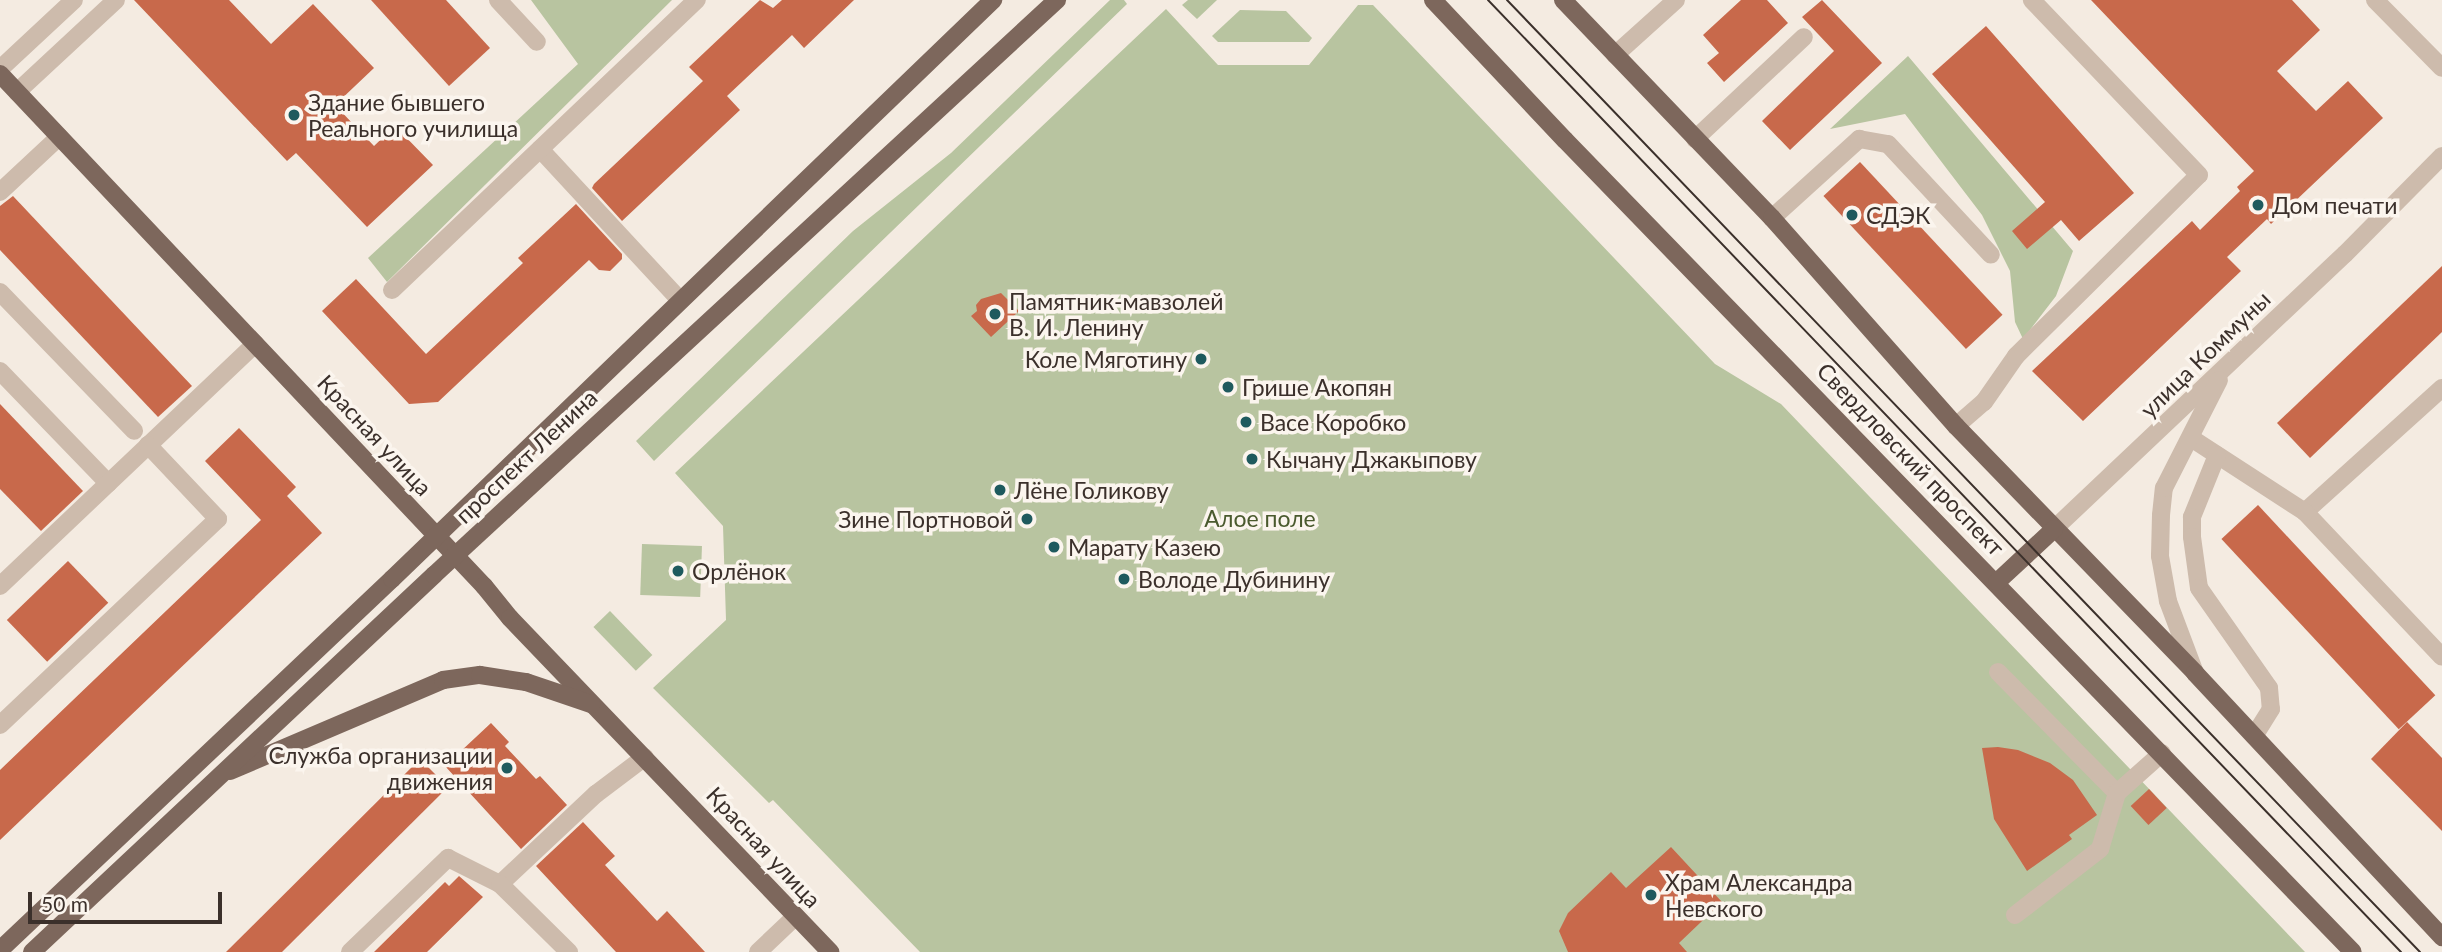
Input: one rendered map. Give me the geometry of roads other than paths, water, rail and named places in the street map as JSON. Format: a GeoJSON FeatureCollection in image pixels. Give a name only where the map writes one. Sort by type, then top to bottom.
{"type":"FeatureCollection","features":[{"type":"Feature","properties":{"kind":"main road","name":"проспект Ленина"},"geometry":{"type":"LineString","coordinates":[[0,950],[993,0]]}},
{"type":"Feature","properties":{"kind":"main road","name":"проспект Ленина"},"geometry":{"type":"LineString","coordinates":[[32,952],[455,555],[1057,0]]}},
{"type":"Feature","properties":{"kind":"main road","name":"Свердловский проспект"},"geometry":{"type":"LineString","coordinates":[[1433,0],[1574,149],[1997,582],[2353,952]]}},
{"type":"Feature","properties":{"kind":"main road"},"geometry":{"type":"LineString","coordinates":[[1572,3],[1615,55],[1772,218],[1956,426],[2254,736],[2442,937]]}},
{"type":"Feature","properties":{"kind":"main road","name":"Красная улица"},"geometry":{"type":"LineString","coordinates":[[0,72],[455,555],[510,618],[830,952]]}},
{"type":"Feature","properties":{"kind":"main road","name":"улица Коммуны"},"geometry":{"type":"LineString","coordinates":[[1997,582],[2054,529]]}},
{"type":"Feature","properties":{"kind":"main road"},"geometry":{"type":"LineString","coordinates":[[217,777],[443,680],[480,675],[526,681],[596,706]]}},
{"type":"Feature","properties":{"kind":"street"},"geometry":{"type":"LineString","coordinates":[[0,72],[74,0]]}},
{"type":"Feature","properties":{"kind":"street"},"geometry":{"type":"LineString","coordinates":[[17,92],[116,0]]}},
{"type":"Feature","properties":{"kind":"street"},"geometry":{"type":"LineString","coordinates":[[498,0],[537,42]]}},
{"type":"Feature","properties":{"kind":"street"},"geometry":{"type":"LineString","coordinates":[[392,290],[697,0]]}},
{"type":"Feature","properties":{"kind":"street"},"geometry":{"type":"LineString","coordinates":[[1615,55],[1676,0]]}},
{"type":"Feature","properties":{"kind":"street"},"geometry":{"type":"LineString","coordinates":[[1956,426],[1984,402],[2016,356],[2199,175],[2032,0]]}},
{"type":"Feature","properties":{"kind":"street"},"geometry":{"type":"LineString","coordinates":[[2375,0],[2442,68]]}},
{"type":"Feature","properties":{"kind":"street"},"geometry":{"type":"LineString","coordinates":[[1695,139],[1804,37]]}},
{"type":"Feature","properties":{"kind":"street"},"geometry":{"type":"LineString","coordinates":[[0,192],[59,136]]}},
{"type":"Feature","properties":{"kind":"street"},"geometry":{"type":"LineString","coordinates":[[1772,218],[1859,139],[1888,144],[1991,255]]}},
{"type":"Feature","properties":{"kind":"street"},"geometry":{"type":"LineString","coordinates":[[540,149],[680,300]]}},
{"type":"Feature","properties":{"kind":"street","name":"улица Коммуны"},"geometry":{"type":"LineString","coordinates":[[2054,529],[2345,254],[2442,156]]}},
{"type":"Feature","properties":{"kind":"street"},"geometry":{"type":"LineString","coordinates":[[0,292],[134,431]]}},
{"type":"Feature","properties":{"kind":"street"},"geometry":{"type":"LineString","coordinates":[[0,586],[255,344]]}},
{"type":"Feature","properties":{"kind":"street"},"geometry":{"type":"LineString","coordinates":[[2194,673],[2168,601],[2160,556],[2164,488],[2225,368]]}},
{"type":"Feature","properties":{"kind":"street"},"geometry":{"type":"LineString","coordinates":[[0,371],[108,483]]}},
{"type":"Feature","properties":{"kind":"street"},"geometry":{"type":"LineString","coordinates":[[2305,512],[2442,388]]}},
{"type":"Feature","properties":{"kind":"street"},"geometry":{"type":"LineString","coordinates":[[2191,438],[2305,512],[2442,657]]}},
{"type":"Feature","properties":{"kind":"street"},"geometry":{"type":"LineString","coordinates":[[0,725],[218,519],[148,445]]}},
{"type":"Feature","properties":{"kind":"street"},"geometry":{"type":"LineString","coordinates":[[2217,455],[2192,517],[2192,537],[2199,588],[2269,688],[2271,709],[2254,736]]}},
{"type":"Feature","properties":{"kind":"street"},"geometry":{"type":"LineString","coordinates":[[1998,672],[2117,793]]}},
{"type":"Feature","properties":{"kind":"street"},"geometry":{"type":"LineString","coordinates":[[2015,915],[2100,849],[2117,793],[2162,753]]}},
{"type":"Feature","properties":{"kind":"street"},"geometry":{"type":"LineString","coordinates":[[500,884],[596,794],[645,757]]}},
{"type":"Feature","properties":{"kind":"street"},"geometry":{"type":"LineString","coordinates":[[349,952],[448,858],[500,884],[569,952]]}},
{"type":"Feature","properties":{"kind":"street"},"geometry":{"type":"LineString","coordinates":[[758,952],[796,916]]}},
{"type":"Feature","properties":{"kind":"tram line"},"geometry":{"type":"LineString","coordinates":[[1488,0],[2401,952]]}},
{"type":"Feature","properties":{"kind":"tram line"},"geometry":{"type":"LineString","coordinates":[[1507,0],[2420,952]]}},
{"type":"Feature","properties":{"kind":"place","name":"Здание бывшего Реального училища"},"geometry":{"type":"Point","coordinates":[294,115]}},
{"type":"Feature","properties":{"kind":"place","name":"Дом печати"},"geometry":{"type":"Point","coordinates":[2258,205]}},
{"type":"Feature","properties":{"kind":"place","name":"СДЭК"},"geometry":{"type":"Point","coordinates":[1852,215]}},
{"type":"Feature","properties":{"kind":"place","name":"Памятник-мавзолей В. И. Ленину"},"geometry":{"type":"Point","coordinates":[995,314]}},
{"type":"Feature","properties":{"kind":"place","name":"Коле Мяготину"},"geometry":{"type":"Point","coordinates":[1201,359]}},
{"type":"Feature","properties":{"kind":"place","name":"Грише Акопян"},"geometry":{"type":"Point","coordinates":[1228,387]}},
{"type":"Feature","properties":{"kind":"place","name":"Васе Коробко"},"geometry":{"type":"Point","coordinates":[1246,422]}},
{"type":"Feature","properties":{"kind":"place","name":"Кычану Джакыпову"},"geometry":{"type":"Point","coordinates":[1252,459]}},
{"type":"Feature","properties":{"kind":"place","name":"Лёне Голикову"},"geometry":{"type":"Point","coordinates":[1000,490]}},
{"type":"Feature","properties":{"kind":"place","name":"Зине Портновой"},"geometry":{"type":"Point","coordinates":[1027,519]}},
{"type":"Feature","properties":{"kind":"place","name":"Марату Казею"},"geometry":{"type":"Point","coordinates":[1054,547]}},
{"type":"Feature","properties":{"kind":"place","name":"Орлёнок"},"geometry":{"type":"Point","coordinates":[678,571]}},
{"type":"Feature","properties":{"kind":"place","name":"Володе Дубинину"},"geometry":{"type":"Point","coordinates":[1124,579]}},
{"type":"Feature","properties":{"kind":"place","name":"Служба организации движения"},"geometry":{"type":"Point","coordinates":[507,768]}},
{"type":"Feature","properties":{"kind":"place","name":"Храм Александра Невского"},"geometry":{"type":"Point","coordinates":[1651,895]}},
{"type":"Feature","properties":{"kind":"park label","name":"Алое поле"},"geometry":{"type":"Point","coordinates":[1260,518]}}]}
